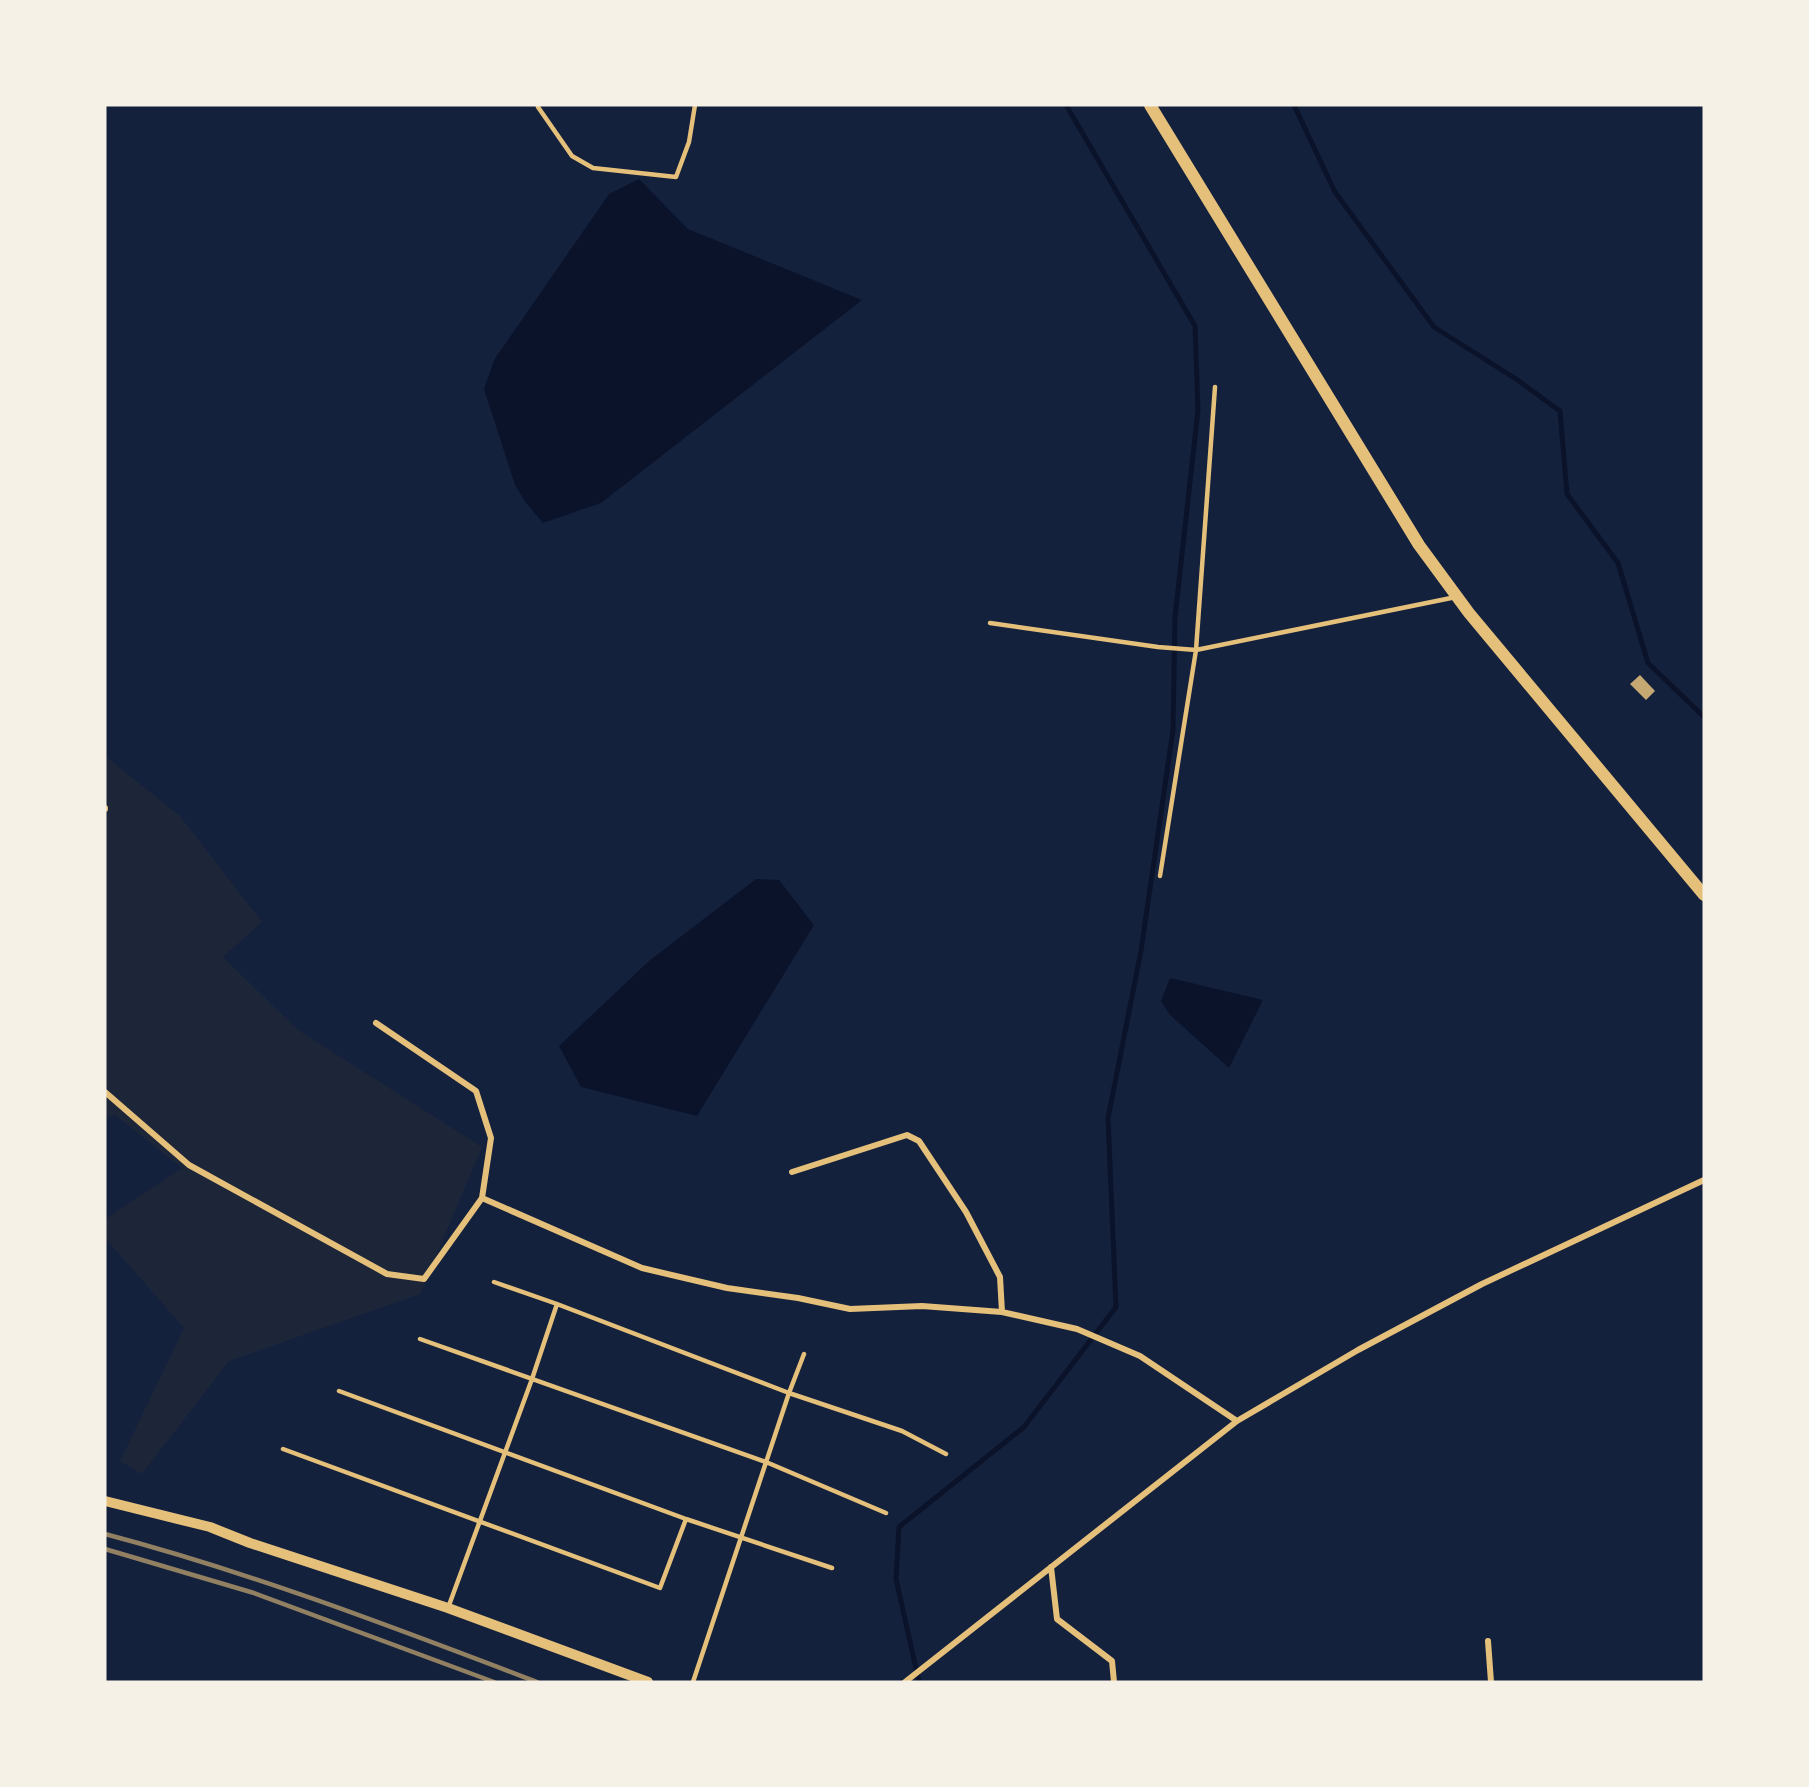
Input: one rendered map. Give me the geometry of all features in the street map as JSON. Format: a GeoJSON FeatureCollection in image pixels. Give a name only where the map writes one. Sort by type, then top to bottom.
{"type":"FeatureCollection","features":[{"type":"Feature","properties":{"kind":"main road"},"geometry":{"type":"LineString","coordinates":[[1150,105],[1419,545],[1456,597],[1704,896]]}},
{"type":"Feature","properties":{"kind":"street"},"geometry":{"type":"LineString","coordinates":[[105,1092],[189,1165],[387,1274],[424,1279],[482,1198],[491,1138],[476,1091],[376,1023]]}},
{"type":"Feature","properties":{"kind":"street"},"geometry":{"type":"LineString","coordinates":[[792,1172],[906,1135],[919,1141],[966,1212],[1000,1277],[1002,1312]]}},
{"type":"Feature","properties":{"kind":"street"},"geometry":{"type":"LineString","coordinates":[[907,1680],[1237,1421],[1358,1350],[1482,1284],[1704,1180]]}},
{"type":"Feature","properties":{"kind":"street"},"geometry":{"type":"LineString","coordinates":[[482,1198],[642,1268],[727,1288],[798,1298],[850,1309],[922,1306],[1002,1312],[1077,1329],[1140,1356],[1237,1421]]}},
{"type":"Feature","properties":{"kind":"street"},"geometry":{"type":"LineString","coordinates":[[105,1501],[210,1527],[250,1543],[447,1608],[648,1682]]}},
{"type":"Feature","properties":{"kind":"street"},"geometry":{"type":"LineString","coordinates":[[1051,1566],[1057,1619],[1112,1661],[1114,1682]]}},
{"type":"Feature","properties":{"kind":"street"},"geometry":{"type":"LineString","coordinates":[[1488,1641],[1491,1682]]}},
{"type":"Feature","properties":{"kind":"lane"},"geometry":{"type":"LineString","coordinates":[[538,107],[572,156],[593,168],[675,177],[689,142],[694,105]]}},
{"type":"Feature","properties":{"kind":"lane"},"geometry":{"type":"LineString","coordinates":[[1160,876],[1197,650],[1215,387]]}},
{"type":"Feature","properties":{"kind":"lane"},"geometry":{"type":"LineString","coordinates":[[990,623],[1158,647],[1197,650],[1456,597]]}},
{"type":"Feature","properties":{"kind":"lane"},"geometry":{"type":"LineString","coordinates":[[494,1282],[789,1393],[902,1431],[946,1454]]}},
{"type":"Feature","properties":{"kind":"lane"},"geometry":{"type":"LineString","coordinates":[[447,1608],[505,1454],[557,1304]]}},
{"type":"Feature","properties":{"kind":"lane"},"geometry":{"type":"LineString","coordinates":[[420,1339],[766,1462],[886,1513]]}},
{"type":"Feature","properties":{"kind":"lane"},"geometry":{"type":"LineString","coordinates":[[693,1682],[804,1354]]}},
{"type":"Feature","properties":{"kind":"lane"},"geometry":{"type":"LineString","coordinates":[[339,1391],[686,1519],[832,1568]]}},
{"type":"Feature","properties":{"kind":"lane"},"geometry":{"type":"LineString","coordinates":[[283,1449],[660,1588],[686,1519]]}},
{"type":"Feature","properties":{"kind":"shaded area"},"geometry":{"type":"Polygon","coordinates":[[[639,179],[688,229],[862,300],[601,503],[543,523],[526,503],[515,485],[484,389],[494,360],[609,194],[639,179]]]}},
{"type":"Feature","properties":{"kind":"shaded area"},"geometry":{"type":"Polygon","coordinates":[[[105,756],[180,816],[262,922],[223,957],[298,1030],[482,1147],[420,1294],[229,1361],[142,1474],[120,1461],[184,1328],[105,1238],[105,1219],[182,1168],[115,1115],[105,1118],[105,756]]]}},
{"type":"Feature","properties":{"kind":"shaded area"},"geometry":{"type":"Polygon","coordinates":[[[756,879],[779,880],[814,925],[697,1116],[581,1087],[559,1046],[649,961],[756,879]]]}},
{"type":"Feature","properties":{"kind":"shaded area"},"geometry":{"type":"Polygon","coordinates":[[[1170,978],[1263,1000],[1229,1068],[1170,1015],[1161,1001],[1170,978]]]}},
{"type":"Feature","properties":{"kind":"building"},"geometry":{"type":"Polygon","coordinates":[[[1640,675],[1655,691],[1646,700],[1630,684],[1640,675]]]}},
{"type":"Feature","properties":{"kind":"waterway"},"geometry":{"type":"LineString","coordinates":[[919,1682],[896,1579],[899,1527],[1024,1427],[1116,1307],[1108,1118],[1141,951],[1173,730],[1175,617],[1198,410],[1195,326],[1066,105]]}},
{"type":"Feature","properties":{"kind":"waterway"},"geometry":{"type":"LineString","coordinates":[[1294,105],[1335,192],[1434,327],[1516,379],[1560,411],[1567,494],[1618,563],[1648,663],[1704,717]]}},
{"type":"Feature","properties":{"kind":"railway"},"geometry":{"type":"LineString","coordinates":[[105,1534],[269,1584],[537,1682]]}},
{"type":"Feature","properties":{"kind":"railway"},"geometry":{"type":"LineString","coordinates":[[105,1549],[254,1593],[494,1682]]}}]}
